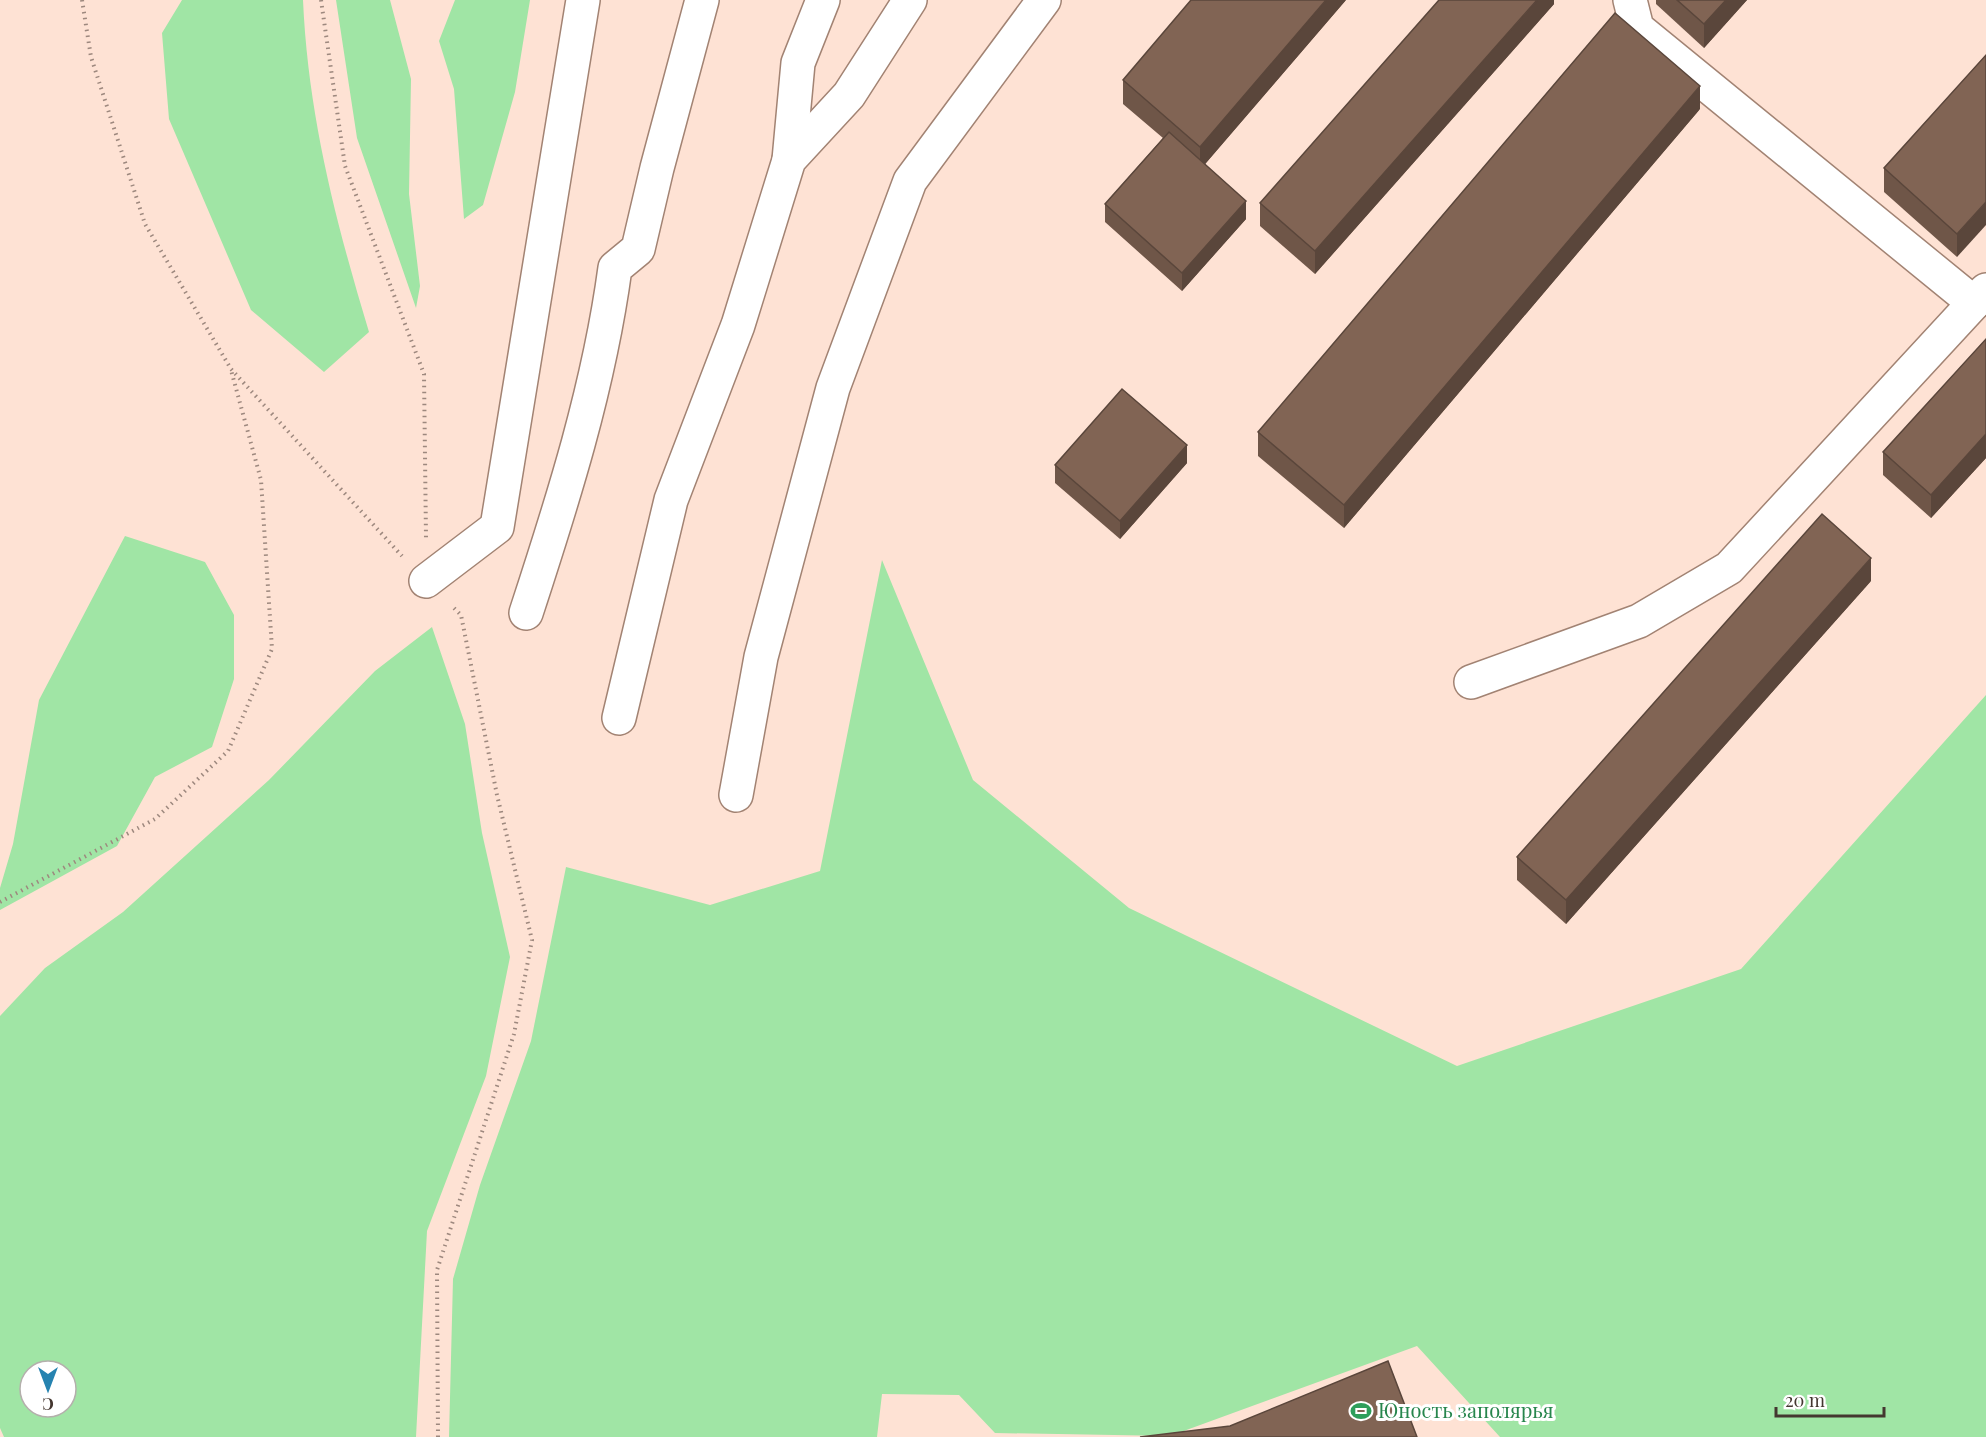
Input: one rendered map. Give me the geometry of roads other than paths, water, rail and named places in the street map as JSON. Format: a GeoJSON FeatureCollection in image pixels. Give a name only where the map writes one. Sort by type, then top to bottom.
{"type":"FeatureCollection","features":[{"type":"Feature","properties":{"kind":"lane"},"geometry":{"type":"LineString","coordinates":[[426,581],[497,527],[583,0]]}},
{"type":"Feature","properties":{"kind":"lane"},"geometry":{"type":"LineString","coordinates":[[526,614],[575,463],[608,321],[615,268],[638,249],[702,0]]}},
{"type":"Feature","properties":{"kind":"lane"},"geometry":{"type":"LineString","coordinates":[[619,718],[670,500],[738,326],[789,160],[798,63],[824,0]]}},
{"type":"Feature","properties":{"kind":"lane"},"geometry":{"type":"LineString","coordinates":[[789,160],[849,95],[910,0]]}},
{"type":"Feature","properties":{"kind":"lane"},"geometry":{"type":"LineString","coordinates":[[736,795],[761,657],[833,388],[910,182],[1044,0]]}},
{"type":"Feature","properties":{"kind":"lane"},"geometry":{"type":"LineString","coordinates":[[1471,681],[1639,621],[1729,568],[1980,297],[1637,28],[1630,0]]}},
{"type":"Feature","properties":{"kind":"place","name":"Юность заполярья"},"geometry":{"type":"Point","coordinates":[1361,1411]}}]}
